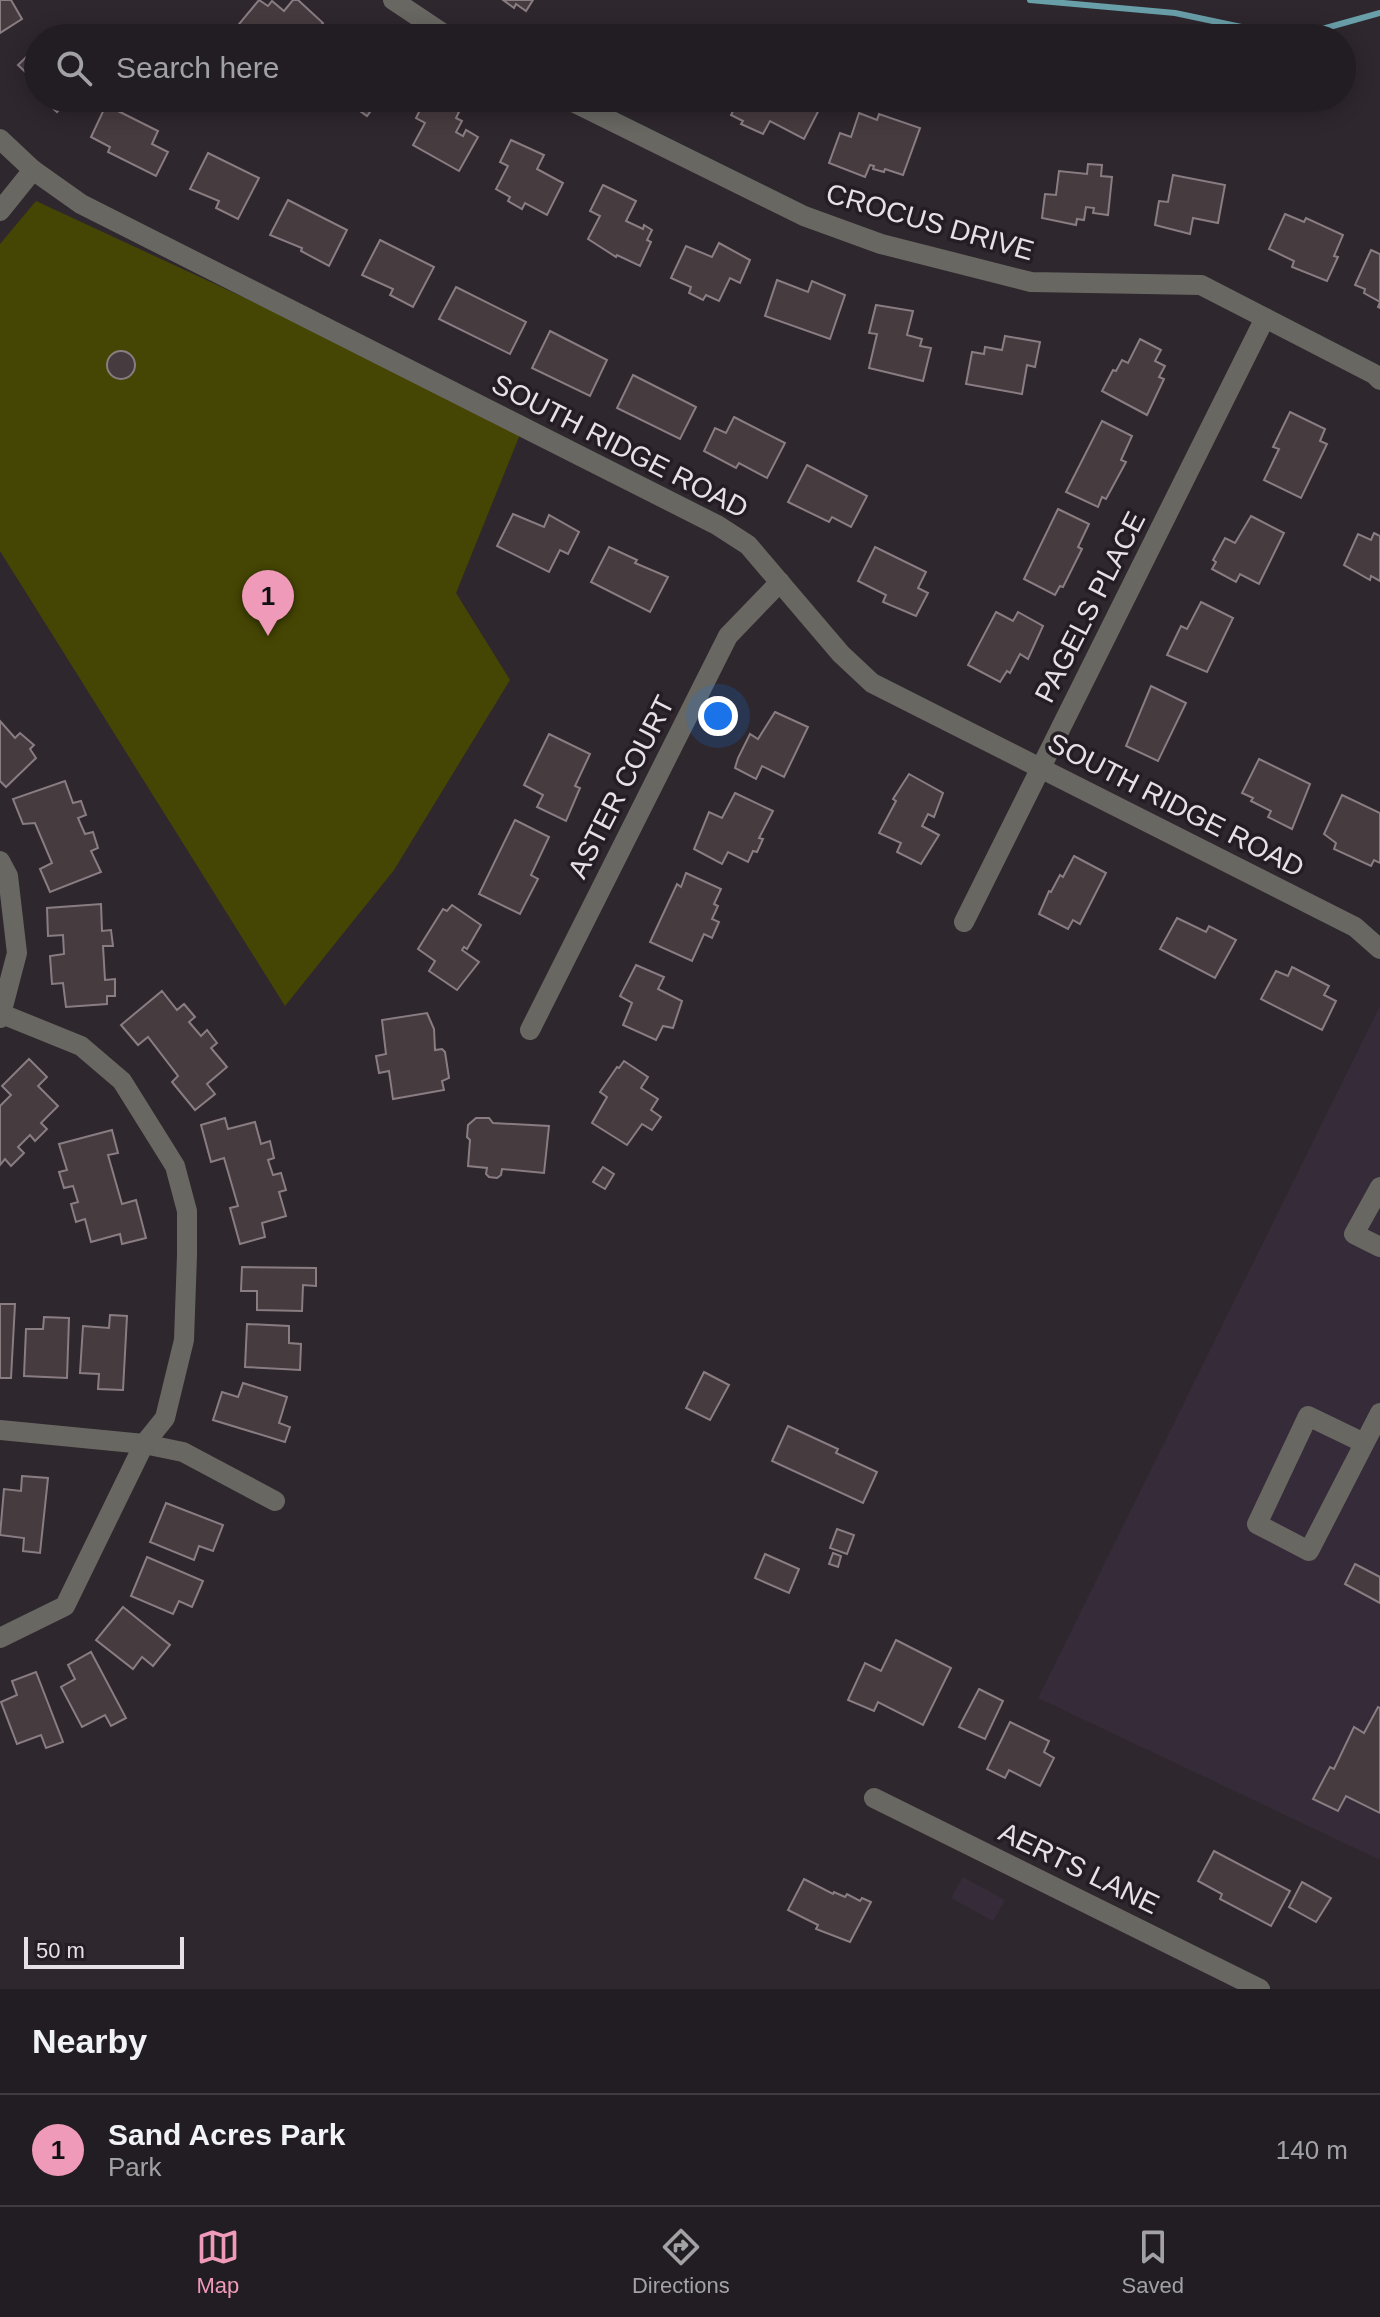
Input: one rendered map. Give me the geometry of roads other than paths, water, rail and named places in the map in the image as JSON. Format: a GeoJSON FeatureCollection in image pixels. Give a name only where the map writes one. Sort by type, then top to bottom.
{"type":"FeatureCollection","features":[{"type":"Feature","properties":{"kind":"street"},"geometry":{"type":"LineString","coordinates":[[393,0],[429,24]]}},
{"type":"Feature","properties":{"kind":"street","name":"CROCUS DRIVE"},"geometry":{"type":"LineString","coordinates":[[593,112],[804,216],[881,244],[1031,282],[1201,285],[1374,374],[1380,380]]}},
{"type":"Feature","properties":{"kind":"street","name":"SOUTH RIDGE ROAD"},"geometry":{"type":"LineString","coordinates":[[0,139],[33,170],[81,204],[717,525],[748,545],[841,654],[872,683],[1355,927],[1380,949]]}},
{"type":"Feature","properties":{"kind":"street"},"geometry":{"type":"LineString","coordinates":[[0,211],[33,170]]}},
{"type":"Feature","properties":{"kind":"street","name":"PAGELS PLACE"},"geometry":{"type":"LineString","coordinates":[[964,922],[1265,318]]}},
{"type":"Feature","properties":{"kind":"street","name":"ASTER COURT"},"geometry":{"type":"LineString","coordinates":[[530,1030],[728,636],[780,582]]}},
{"type":"Feature","properties":{"kind":"street"},"geometry":{"type":"LineString","coordinates":[[0,861],[8,876],[17,953],[1,1016],[81,1046],[122,1081],[175,1166],[187,1211],[184,1340],[165,1418],[144,1444],[65,1606],[0,1638]]}},
{"type":"Feature","properties":{"kind":"street","name":"SOUTH RIDGE ROAD"},"geometry":{"type":"LineString","coordinates":[[1355,927],[1380,932]]}},
{"type":"Feature","properties":{"kind":"street"},"geometry":{"type":"LineString","coordinates":[[1380,1187],[1354,1234],[1380,1247]]}},
{"type":"Feature","properties":{"kind":"street"},"geometry":{"type":"LineString","coordinates":[[1364,1443],[1308,1416],[1257,1524],[1309,1551],[1380,1413]]}},
{"type":"Feature","properties":{"kind":"street"},"geometry":{"type":"LineString","coordinates":[[0,1430],[144,1444],[183,1452],[275,1501]]}},
{"type":"Feature","properties":{"kind":"street","name":"AERTS LANE"},"geometry":{"type":"LineString","coordinates":[[874,1798],[1260,1989]]}},
{"type":"Feature","properties":{"kind":"waterway"},"geometry":{"type":"LineString","coordinates":[[1030,0],[1175,13],[1227,24]]}},
{"type":"Feature","properties":{"kind":"waterway"},"geometry":{"type":"LineString","coordinates":[[1340,24],[1380,13]]}},
{"type":"Feature","properties":{"kind":"place","name":"Sand Acres Park"},"geometry":{"type":"Point","coordinates":[268,636]}}]}
